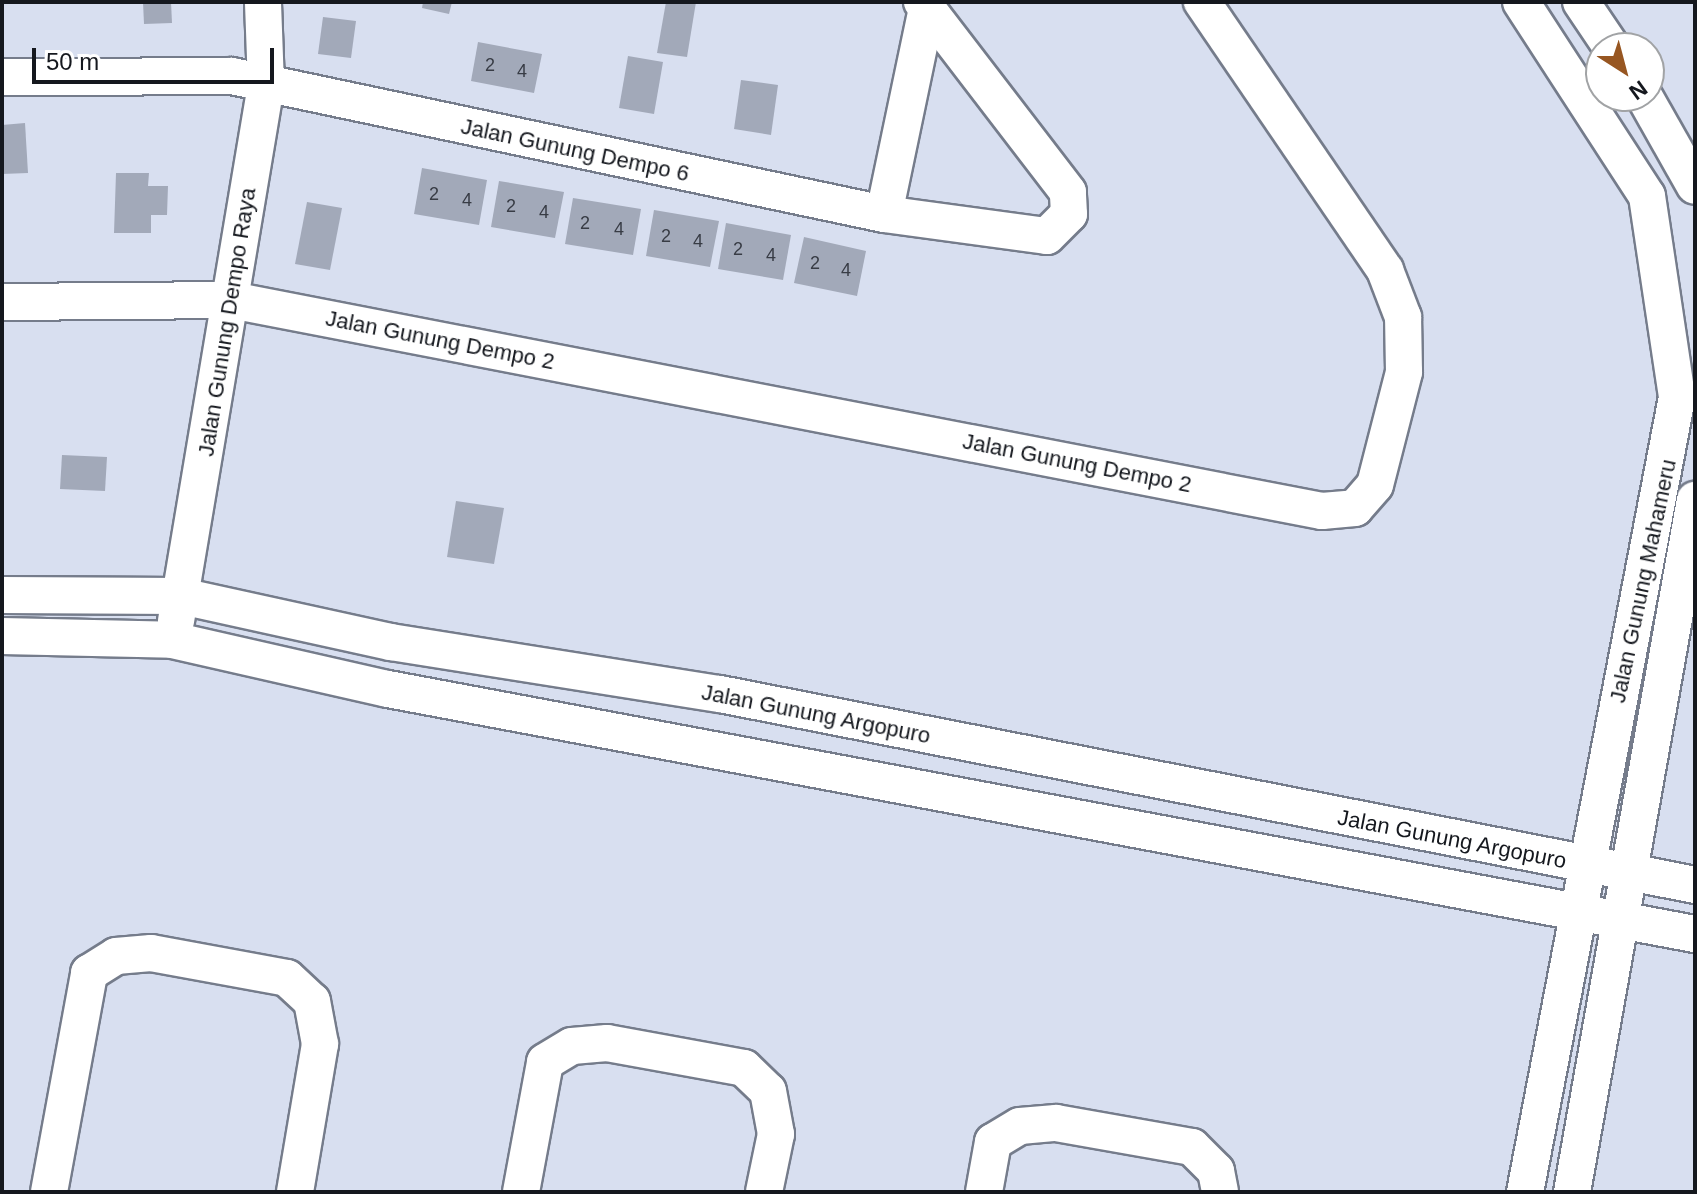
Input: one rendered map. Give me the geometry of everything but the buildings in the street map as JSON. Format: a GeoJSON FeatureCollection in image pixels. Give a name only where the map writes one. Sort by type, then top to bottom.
{"type":"FeatureCollection","features":[{"type":"Feature","properties":{"kind":"street","name":"Jalan Gunung Dempo Raya"},"geometry":{"type":"LineString","coordinates":[[172,640],[266,85],[263,2]]}},
{"type":"Feature","properties":{"kind":"street","name":"Jalan Gunung Dempo 2"},"geometry":{"type":"LineString","coordinates":[[2,302],[231,300],[1322,511],[1355,508],[1375,485],[1404,372],[1403,317],[1385,270],[1202,2]]}},
{"type":"Feature","properties":{"kind":"street","name":"Jalan Gunung Mahameru"},"geometry":{"type":"LineString","coordinates":[[1521,2],[1647,196],[1677,397],[1583,864],[1525,1192]]}},
{"type":"Feature","properties":{"kind":"street"},"geometry":{"type":"LineString","coordinates":[[1581,2],[1601,32]]}},
{"type":"Feature","properties":{"kind":"street","name":"Jalan Gunung Dempo 6"},"geometry":{"type":"LineString","coordinates":[[2,77],[187,74],[266,85],[884,214],[1047,236],[1069,214],[1068,192],[924,5]]}},
{"type":"Feature","properties":{"kind":"street","name":"Jalan Gunung Dempo 6"},"geometry":{"type":"LineString","coordinates":[[884,214],[924,5]]}},
{"type":"Feature","properties":{"kind":"street"},"geometry":{"type":"LineString","coordinates":[[1654,112],[1692,172]]}},
{"type":"Feature","properties":{"kind":"street","name":"Jalan Gunung Mahameru"},"geometry":{"type":"LineString","coordinates":[[1572,1192],[1620,923],[1626,871],[1695,500]]}},
{"type":"Feature","properties":{"kind":"street","name":"Jalan Gunung Argopuro"},"geometry":{"type":"LineString","coordinates":[[2,595],[181,596],[1695,885]]}},
{"type":"Feature","properties":{"kind":"street"},"geometry":{"type":"LineString","coordinates":[[2,636],[172,640],[388,689],[1576,917],[1695,934]]}},
{"type":"Feature","properties":{"kind":"street"},"geometry":{"type":"LineString","coordinates":[[49,1192],[89,973],[116,956],[151,953],[287,978],[312,1001],[320,1044],[295,1192]]}},
{"type":"Feature","properties":{"kind":"street"},"geometry":{"type":"LineString","coordinates":[[521,1192],[545,1062],[572,1046],[607,1043],[744,1068],[768,1091],[776,1134],[764,1192]]}},
{"type":"Feature","properties":{"kind":"street"},"geometry":{"type":"LineString","coordinates":[[984,1192],[993,1142],[1020,1126],[1056,1123],[1192,1147],[1216,1171],[1220,1192]]}}]}
